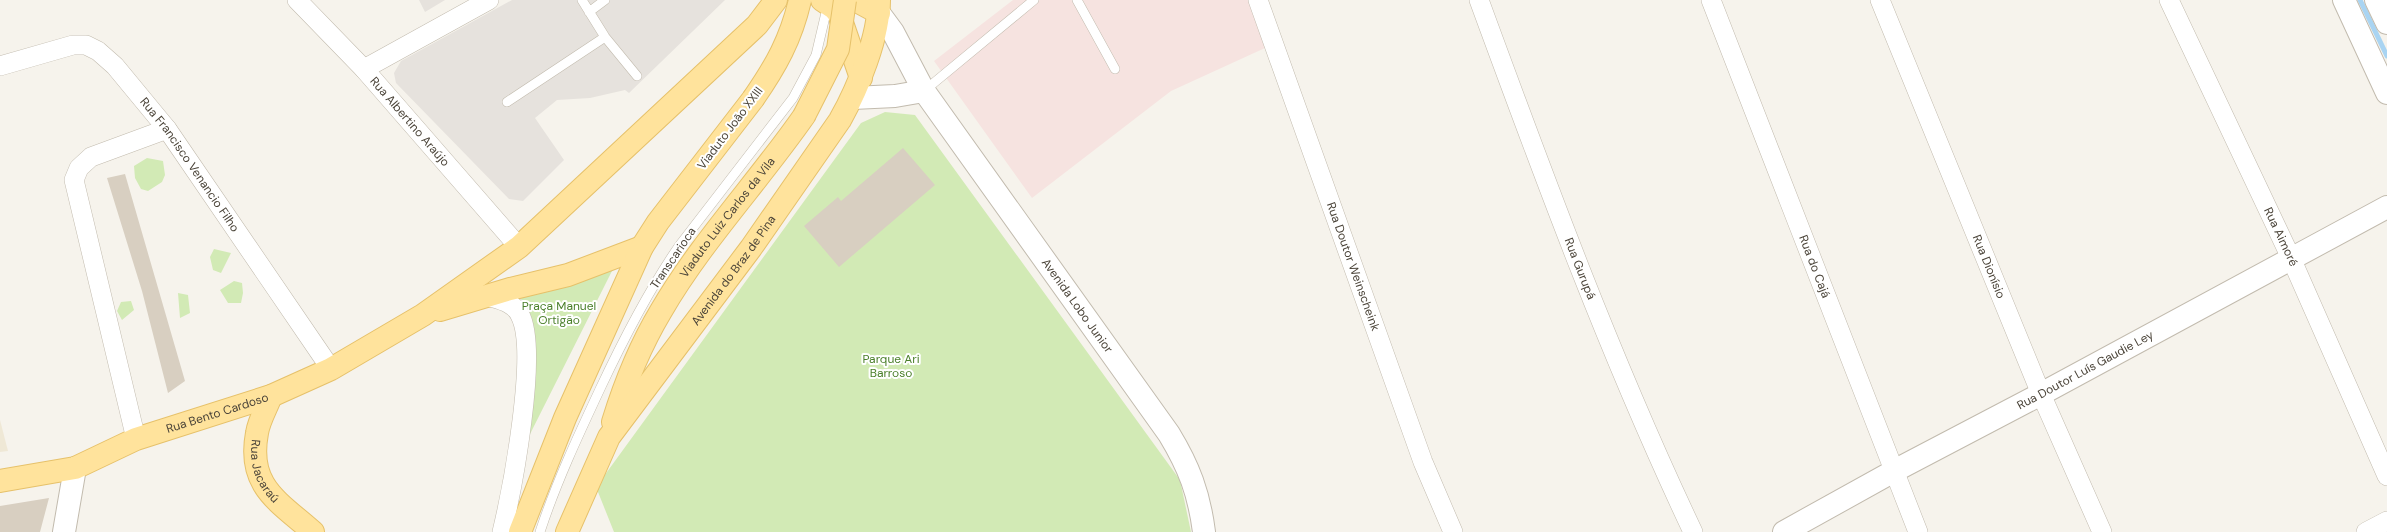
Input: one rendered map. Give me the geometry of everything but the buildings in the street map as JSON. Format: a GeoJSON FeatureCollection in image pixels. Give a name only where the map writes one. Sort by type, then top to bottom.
{"type":"FeatureCollection","features":[{"type":"Feature","properties":{"kind":"main road"},"geometry":{"type":"LineString","coordinates":[[423,315],[520,247],[757,25],[776,0]]}},
{"type":"Feature","properties":{"kind":"main road","name":"Viaduto João XXIII"},"geometry":{"type":"LineString","coordinates":[[642,247],[658,222],[753,99],[773,70],[790,39],[800,0]]}},
{"type":"Feature","properties":{"kind":"main road"},"geometry":{"type":"LineString","coordinates":[[855,0],[879,7]]}},
{"type":"Feature","properties":{"kind":"main road"},"geometry":{"type":"LineString","coordinates":[[757,25],[826,1],[839,14],[861,78]]}},
{"type":"Feature","properties":{"kind":"main road","name":"Viaduto Luiz Carlos da Vila"},"geometry":{"type":"LineString","coordinates":[[609,437],[623,391],[637,356],[661,311],[684,276],[804,116],[838,49],[826,1]]}},
{"type":"Feature","properties":{"kind":"main road","name":"Avenida do Braz de Pina"},"geometry":{"type":"LineString","coordinates":[[570,531],[609,437],[751,248],[827,140],[853,98],[861,78],[879,7]]}},
{"type":"Feature","properties":{"kind":"main road"},"geometry":{"type":"LineString","coordinates":[[423,315],[487,296],[568,275],[642,247]]}},
{"type":"Feature","properties":{"kind":"main road"},"geometry":{"type":"LineString","coordinates":[[520,532],[565,418],[642,247]]}},
{"type":"Feature","properties":{"kind":"main road","name":"Rua Bento Cardoso"},"geometry":{"type":"LineString","coordinates":[[0,481],[75,468],[136,439],[271,396],[331,369],[423,315]]}},
{"type":"Feature","properties":{"kind":"main road","name":"Rua Jacaraú"},"geometry":{"type":"LineString","coordinates":[[271,396],[257,431],[254,462],[262,483],[271,494],[313,532]]}},
{"type":"Feature","properties":{"kind":"street","name":"Rua Albertino Araújo"},"geometry":{"type":"LineString","coordinates":[[297,0],[364,69],[520,247]]}},
{"type":"Feature","properties":{"kind":"street"},"geometry":{"type":"LineString","coordinates":[[364,69],[489,0]]}},
{"type":"Feature","properties":{"kind":"street","name":"Rua Doutor Weinscheink"},"geometry":{"type":"LineString","coordinates":[[1258,0],[1423,462],[1453,532]]}},
{"type":"Feature","properties":{"kind":"street","name":"Rua Gurupá"},"geometry":{"type":"LineString","coordinates":[[1479,0],[1570,245],[1651,442],[1693,532]]}},
{"type":"Feature","properties":{"kind":"street","name":"Rua do Cajá"},"geometry":{"type":"LineString","coordinates":[[1711,0],[1918,532]]}},
{"type":"Feature","properties":{"kind":"street","name":"Rua Dionísio"},"geometry":{"type":"LineString","coordinates":[[1880,0],[2041,394],[2102,532]]}},
{"type":"Feature","properties":{"kind":"street","name":"Rua Aimoré"},"geometry":{"type":"LineString","coordinates":[[2169,0],[2290,258],[2387,476]]}},
{"type":"Feature","properties":{"kind":"street"},"geometry":{"type":"LineString","coordinates":[[2344,0],[2387,93]]}},
{"type":"Feature","properties":{"kind":"street"},"geometry":{"type":"LineString","coordinates":[[2376,0],[2387,23]]}},
{"type":"Feature","properties":{"kind":"street","name":"Avenida Lobo Junior"},"geometry":{"type":"LineString","coordinates":[[879,7],[894,32],[924,91],[1169,434],[1187,464],[1197,492],[1204,532]]}},
{"type":"Feature","properties":{"kind":"street","name":"Rua Francisco Venancio Filho"},"geometry":{"type":"LineString","coordinates":[[0,66],[73,45],[86,46],[98,51],[115,66],[167,129],[331,369]]}},
{"type":"Feature","properties":{"kind":"street"},"geometry":{"type":"LineString","coordinates":[[853,98],[895,96],[924,91]]}},
{"type":"Feature","properties":{"kind":"street"},"geometry":{"type":"LineString","coordinates":[[136,439],[74,180],[79,168],[91,157],[167,129]]}},
{"type":"Feature","properties":{"kind":"street","name":"Rua Doutor Luís Gaudie Ley"},"geometry":{"type":"LineString","coordinates":[[1784,532],[1894,471],[2041,394],[2290,258],[2387,207]]}},
{"type":"Feature","properties":{"kind":"street"},"geometry":{"type":"LineString","coordinates":[[487,296],[509,304],[520,315],[526,348],[526,376],[518,449],[502,532]]}},
{"type":"Feature","properties":{"kind":"street"},"geometry":{"type":"LineString","coordinates":[[64,532],[75,468]]}},
{"type":"Feature","properties":{"kind":"street"},"geometry":{"type":"LineString","coordinates":[[2366,532],[2387,521]]}},
{"type":"Feature","properties":{"kind":"lane"},"geometry":{"type":"LineString","coordinates":[[582,0],[605,37],[637,76]]}},
{"type":"Feature","properties":{"kind":"lane"},"geometry":{"type":"LineString","coordinates":[[589,12],[605,0]]}},
{"type":"Feature","properties":{"kind":"lane"},"geometry":{"type":"LineString","coordinates":[[924,91],[1034,0]]}},
{"type":"Feature","properties":{"kind":"lane"},"geometry":{"type":"LineString","coordinates":[[1077,0],[1115,69]]}},
{"type":"Feature","properties":{"kind":"lane","name":"Transcarioca"},"geometry":{"type":"LineString","coordinates":[[540,532],[557,484],[623,341],[661,272],[679,246],[793,98],[816,55],[826,1]]}},
{"type":"Feature","properties":{"kind":"lane"},"geometry":{"type":"LineString","coordinates":[[507,102],[605,37]]}},
{"type":"Feature","properties":{"kind":"shaded area"},"geometry":{"type":"Polygon","coordinates":[[[419,0],[445,0],[425,12],[419,0]]]}},
{"type":"Feature","properties":{"kind":"shaded area"},"geometry":{"type":"Polygon","coordinates":[[[512,0],[725,0],[629,93],[625,90],[590,98],[557,100],[535,118],[564,160],[523,201],[509,199],[396,83],[394,73],[401,61],[512,0]]]}},
{"type":"Feature","properties":{"kind":"shaded area"},"geometry":{"type":"Polygon","coordinates":[[[1013,0],[1248,0],[1265,48],[1171,91],[1032,198],[934,61],[1013,0]]]}},
{"type":"Feature","properties":{"kind":"shaded area"},"geometry":{"type":"Polygon","coordinates":[[[0,420],[8,451],[0,452],[0,420]]]}},
{"type":"Feature","properties":{"kind":"green space","name":"Parque Ari Barroso"},"geometry":{"type":"Polygon","coordinates":[[[885,112],[915,115],[1180,480],[1191,532],[614,532],[596,487],[861,123],[885,112]]]}},
{"type":"Feature","properties":{"kind":"green space"},"geometry":{"type":"Polygon","coordinates":[[[147,158],[163,161],[165,175],[162,182],[148,191],[141,189],[135,178],[134,166],[147,158]]]}},
{"type":"Feature","properties":{"kind":"green space"},"geometry":{"type":"Polygon","coordinates":[[[214,249],[231,253],[221,273],[213,270],[210,257],[214,249]]]}},
{"type":"Feature","properties":{"kind":"green space","name":"Praça Manuel Ortigão"},"geometry":{"type":"Polygon","coordinates":[[[613,269],[523,448],[530,318],[526,304],[513,292],[613,269]]]}},
{"type":"Feature","properties":{"kind":"green space"},"geometry":{"type":"Polygon","coordinates":[[[234,281],[242,283],[243,293],[241,303],[228,303],[220,290],[234,281]]]}},
{"type":"Feature","properties":{"kind":"green space"},"geometry":{"type":"Polygon","coordinates":[[[178,293],[188,295],[190,313],[180,318],[178,293]]]}},
{"type":"Feature","properties":{"kind":"green space"},"geometry":{"type":"Polygon","coordinates":[[[131,301],[134,310],[122,320],[117,311],[121,302],[131,301]]]}},
{"type":"Feature","properties":{"kind":"waterway"},"geometry":{"type":"LineString","coordinates":[[2360,0],[2387,56]]}}]}
